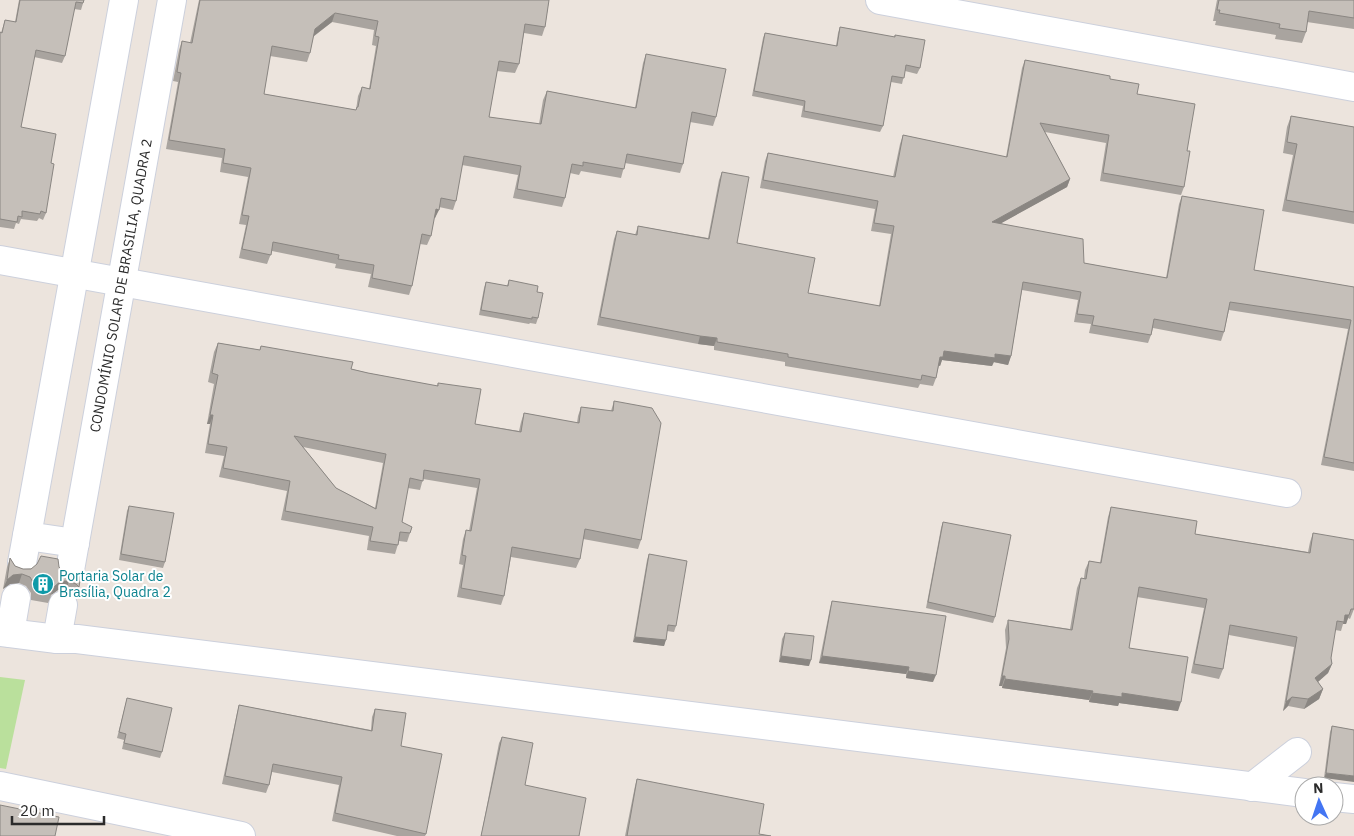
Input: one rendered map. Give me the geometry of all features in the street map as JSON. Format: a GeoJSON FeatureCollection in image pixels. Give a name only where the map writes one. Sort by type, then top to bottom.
{"type":"FeatureCollection","features":[{"type":"Feature","properties":{"kind":"street"},"geometry":{"type":"LineString","coordinates":[[22,563],[124,0]]}},
{"type":"Feature","properties":{"kind":"street","name":"CONDOMÍNIO SOLAR DE BRASILIA, QUADRA 2"},"geometry":{"type":"LineString","coordinates":[[70,570],[172,0]]}},
{"type":"Feature","properties":{"kind":"street"},"geometry":{"type":"LineString","coordinates":[[880,0],[1354,87]]}},
{"type":"Feature","properties":{"kind":"street"},"geometry":{"type":"LineString","coordinates":[[0,260],[1287,493]]}},
{"type":"Feature","properties":{"kind":"street"},"geometry":{"type":"LineString","coordinates":[[27,536],[74,543]]}},
{"type":"Feature","properties":{"kind":"street"},"geometry":{"type":"LineString","coordinates":[[16,598],[5,632],[106,643],[1294,792]]}},
{"type":"Feature","properties":{"kind":"street"},"geometry":{"type":"LineString","coordinates":[[57,639],[63,605]]}},
{"type":"Feature","properties":{"kind":"street"},"geometry":{"type":"LineString","coordinates":[[1252,787],[1297,752]]}},
{"type":"Feature","properties":{"kind":"street"},"geometry":{"type":"LineString","coordinates":[[0,786],[241,836]]}},
{"type":"Feature","properties":{"kind":"green space"},"geometry":{"type":"Polygon","coordinates":[[[0,677],[25,680],[6,769],[0,768],[0,677]]]}},
{"type":"Feature","properties":{"kind":"building"},"geometry":{"type":"Polygon","coordinates":[[[20,0],[84,0],[83,3],[76,2],[65,56],[36,50],[21,127],[56,134],[51,163],[54,164],[46,213],[41,211],[40,214],[22,211],[22,217],[18,216],[17,222],[0,219],[0,32],[2,33],[5,20],[16,22],[20,0]]]}},
{"type":"Feature","properties":{"kind":"building"},"geometry":{"type":"Polygon","coordinates":[[[200,0],[549,0],[545,27],[525,24],[519,64],[499,61],[489,117],[541,124],[547,91],[636,108],[646,54],[726,69],[716,117],[692,112],[683,164],[627,154],[624,169],[583,162],[583,166],[572,164],[565,198],[517,189],[521,166],[464,156],[456,201],[441,198],[439,210],[436,209],[431,236],[422,234],[412,286],[372,278],[374,265],[338,259],[339,255],[273,242],[271,255],[242,249],[249,216],[242,215],[251,168],[223,163],[225,149],[169,140],[181,73],[177,72],[182,41],[192,43],[200,0]],[[335,13],[315,29],[310,53],[272,46],[264,94],[356,110],[362,87],[370,89],[379,37],[375,36],[378,21],[335,13]]]}},
{"type":"Feature","properties":{"kind":"building"},"geometry":{"type":"Polygon","coordinates":[[[1219,0],[1354,0],[1354,18],[1309,11],[1306,32],[1279,28],[1280,24],[1219,13],[1220,10],[1217,10],[1219,0]]]}},
{"type":"Feature","properties":{"kind":"building"},"geometry":{"type":"Polygon","coordinates":[[[840,27],[895,37],[895,35],[925,40],[920,68],[906,65],[904,78],[892,76],[883,126],[804,111],[805,101],[754,91],[765,33],[837,46],[840,27]]]}},
{"type":"Feature","properties":{"kind":"building"},"geometry":{"type":"Polygon","coordinates":[[[1025,60],[1110,76],[1110,79],[1139,84],[1137,94],[1195,104],[1187,151],[1190,151],[1184,187],[1103,173],[1109,135],[1040,123],[1070,179],[992,222],[1083,239],[1084,263],[1167,278],[1182,196],[1264,210],[1254,270],[1354,287],[1354,463],[1324,457],[1351,320],[1230,302],[1224,332],[1154,319],[1151,335],[1092,325],[1094,316],[1077,314],[1081,292],[1023,282],[1011,356],[995,354],[995,358],[944,351],[943,357],[940,357],[936,378],[922,375],[921,380],[788,357],[788,354],[717,342],[717,338],[600,317],[617,231],[637,235],[638,226],[709,239],[722,172],[749,177],[737,243],[815,258],[808,293],[880,306],[894,226],[874,223],[878,201],[763,180],[768,153],[895,177],[903,135],[1007,157],[1025,60]]]}},
{"type":"Feature","properties":{"kind":"building"},"geometry":{"type":"Polygon","coordinates":[[[1291,116],[1354,127],[1354,212],[1286,200],[1297,144],[1287,142],[1291,116]]]}},
{"type":"Feature","properties":{"kind":"building"},"geometry":{"type":"Polygon","coordinates":[[[509,280],[538,286],[537,292],[543,293],[538,318],[532,317],[532,319],[481,310],[486,282],[508,286],[509,280]]]}},
{"type":"Feature","properties":{"kind":"building"},"geometry":{"type":"Polygon","coordinates":[[[218,343],[260,350],[261,346],[353,362],[351,369],[368,373],[438,386],[438,383],[481,389],[475,424],[521,432],[524,413],[579,423],[581,407],[613,411],[614,401],[652,408],[661,423],[641,540],[585,529],[580,559],[512,547],[504,596],[461,588],[466,556],[462,555],[466,530],[471,531],[480,479],[424,470],[423,481],[410,478],[402,522],[412,527],[410,533],[400,532],[398,545],[370,541],[373,527],[285,511],[290,481],[223,468],[227,447],[208,444],[213,415],[210,415],[218,375],[212,373],[218,343]],[[294,436],[336,488],[376,509],[386,454],[294,436]]]}},
{"type":"Feature","properties":{"kind":"building"},"geometry":{"type":"Polygon","coordinates":[[[129,506],[174,513],[165,562],[121,554],[129,506]]]}},
{"type":"Feature","properties":{"kind":"building"},"geometry":{"type":"Polygon","coordinates":[[[1111,507],[1197,521],[1195,534],[1310,553],[1313,533],[1354,540],[1354,609],[1351,609],[1349,615],[1345,615],[1344,622],[1337,621],[1331,658],[1332,664],[1315,678],[1323,689],[1308,699],[1292,697],[1286,702],[1297,637],[1230,625],[1223,669],[1194,664],[1207,599],[1139,587],[1129,648],[1188,657],[1181,702],[1122,693],[1122,697],[1092,693],[1093,691],[1005,679],[1005,676],[1002,676],[1009,639],[1008,620],[1072,630],[1081,578],[1086,579],[1089,561],[1101,563],[1111,507]]]}},
{"type":"Feature","properties":{"kind":"building"},"geometry":{"type":"Polygon","coordinates":[[[943,522],[1011,535],[995,617],[928,602],[943,522]]]}},
{"type":"Feature","properties":{"kind":"building"},"geometry":{"type":"Polygon","coordinates":[[[649,554],[687,561],[676,626],[668,625],[666,640],[635,637],[649,554]]]}},
{"type":"Feature","properties":{"kind":"building"},"geometry":{"type":"Polygon","coordinates":[[[41,556],[58,559],[59,567],[64,573],[71,576],[81,574],[79,587],[69,581],[61,581],[55,586],[51,594],[35,591],[30,577],[22,574],[13,575],[7,580],[10,558],[15,566],[31,569],[37,564],[41,556]]]}},
{"type":"Feature","properties":{"kind":"building"},"geometry":{"type":"Polygon","coordinates":[[[832,601],[946,616],[936,675],[908,671],[909,667],[822,656],[832,601]]]}},
{"type":"Feature","properties":{"kind":"building"},"geometry":{"type":"Polygon","coordinates":[[[785,633],[814,636],[811,660],[781,656],[785,633]]]}},
{"type":"Feature","properties":{"kind":"building"},"geometry":{"type":"Polygon","coordinates":[[[127,698],[172,708],[162,752],[124,743],[126,734],[119,732],[127,698]]]}},
{"type":"Feature","properties":{"kind":"building"},"geometry":{"type":"Polygon","coordinates":[[[239,705],[372,731],[375,709],[406,713],[401,746],[442,754],[426,834],[335,813],[342,777],[273,764],[269,785],[225,776],[239,705]]]}},
{"type":"Feature","properties":{"kind":"building"},"geometry":{"type":"Polygon","coordinates":[[[1332,726],[1354,730],[1354,776],[1326,773],[1332,726]]]}},
{"type":"Feature","properties":{"kind":"building"},"geometry":{"type":"Polygon","coordinates":[[[502,737],[533,743],[525,785],[586,798],[579,836],[481,836],[502,737]]]}},
{"type":"Feature","properties":{"kind":"building"},"geometry":{"type":"Polygon","coordinates":[[[637,779],[764,804],[759,834],[771,836],[627,836],[637,779]]]}},
{"type":"Feature","properties":{"kind":"building"},"geometry":{"type":"Polygon","coordinates":[[[0,805],[59,817],[55,836],[0,836],[0,805]]]}},
{"type":"Feature","properties":{"kind":"place","name":"Portaria Solar de Brasília, Quadra 2"},"geometry":{"type":"Point","coordinates":[43,584]}}]}
